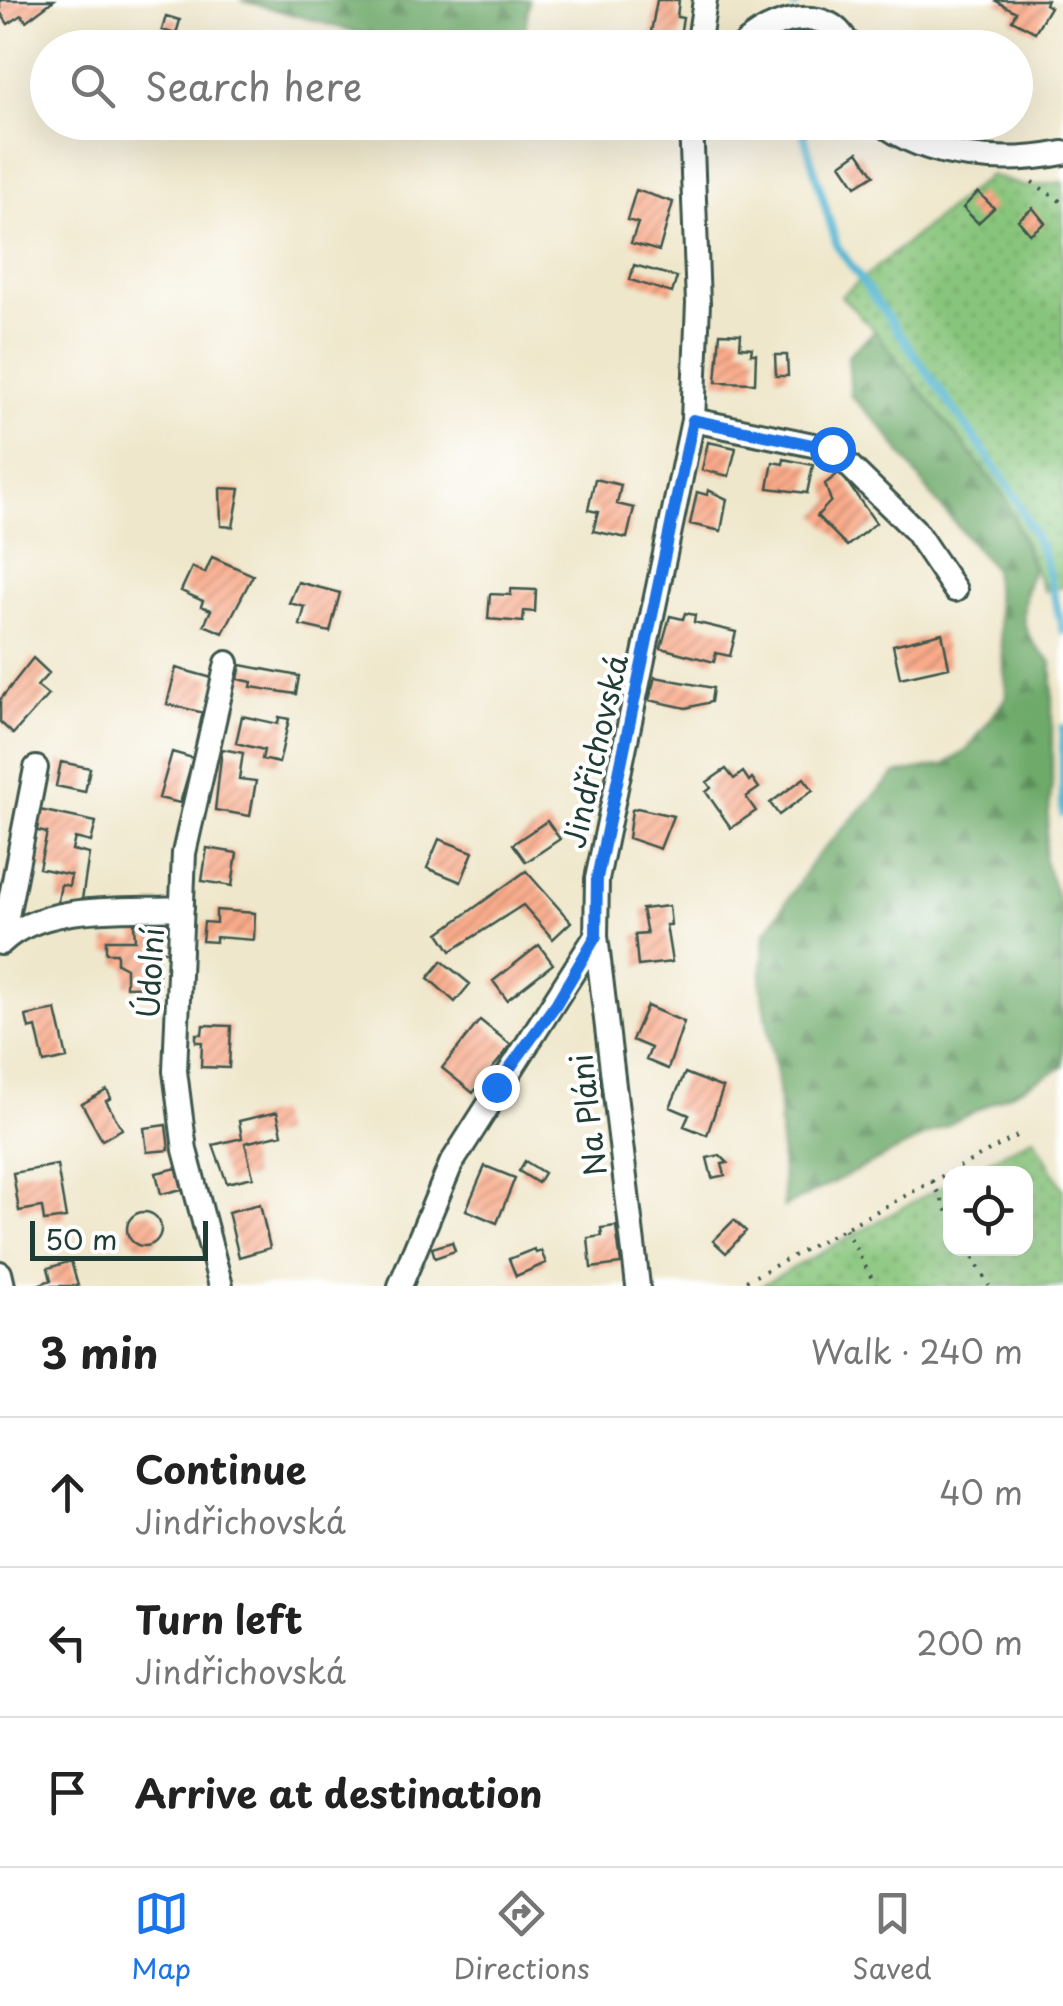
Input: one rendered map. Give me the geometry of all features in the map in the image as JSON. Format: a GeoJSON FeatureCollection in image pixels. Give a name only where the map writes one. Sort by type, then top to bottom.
{"type":"FeatureCollection","features":[{"type":"Feature","properties":{"kind":"street"},"geometry":{"type":"LineString","coordinates":[[700,30],[704,0]]}},
{"type":"Feature","properties":{"kind":"street"},"geometry":{"type":"LineString","coordinates":[[760,30],[782,18],[806,16],[832,24],[836,30]]}},
{"type":"Feature","properties":{"kind":"street","name":"Jindřichovská"},"geometry":{"type":"LineString","coordinates":[[596,936],[597,878],[693,420],[698,303],[692,140]]}},
{"type":"Feature","properties":{"kind":"street"},"geometry":{"type":"LineString","coordinates":[[917,140],[933,148],[1031,158],[1063,153]]}},
{"type":"Feature","properties":{"kind":"street"},"geometry":{"type":"LineString","coordinates":[[693,420],[832,449],[914,529],[955,590]]}},
{"type":"Feature","properties":{"kind":"street","name":"Údolní"},"geometry":{"type":"LineString","coordinates":[[221,1286],[185,1150],[174,1070],[184,853],[227,663]]}},
{"type":"Feature","properties":{"kind":"street"},"geometry":{"type":"LineString","coordinates":[[1,944],[36,768]]}},
{"type":"Feature","properties":{"kind":"street"},"geometry":{"type":"LineString","coordinates":[[1,944],[16,928],[50,919],[182,908]]}},
{"type":"Feature","properties":{"kind":"street"},"geometry":{"type":"LineString","coordinates":[[400,1286],[451,1164],[596,936]]}},
{"type":"Feature","properties":{"kind":"street","name":"Na Pláni"},"geometry":{"type":"LineString","coordinates":[[596,936],[638,1286]]}},
{"type":"Feature","properties":{"kind":"street"},"geometry":{"type":"LineString","coordinates":[[0,1274],[3,1286]]}},
{"type":"Feature","properties":{"kind":"path"},"geometry":{"type":"LineString","coordinates":[[737,1286],[1017,1136]]}},
{"type":"Feature","properties":{"kind":"path"},"geometry":{"type":"LineString","coordinates":[[932,1182],[943,1203]]}},
{"type":"Feature","properties":{"kind":"path"},"geometry":{"type":"LineString","coordinates":[[845,1228],[876,1286]]}},
{"type":"Feature","properties":{"kind":"path"},"geometry":{"type":"LineString","coordinates":[[972,1256],[989,1286]]}},
{"type":"Feature","properties":{"kind":"green space"},"geometry":{"type":"Polygon","coordinates":[[[241,0],[529,0],[525,30],[349,30],[241,0]]]}},
{"type":"Feature","properties":{"kind":"green space"},"geometry":{"type":"Polygon","coordinates":[[[990,175],[1026,187],[1063,182],[1063,587],[1044,591],[1005,497],[875,331],[841,296],[990,175]]]}},
{"type":"Feature","properties":{"kind":"green space"},"geometry":{"type":"Polygon","coordinates":[[[875,331],[1005,498],[1033,569],[1025,596],[1024,620],[1032,642],[1052,662],[1052,783],[1044,860],[1063,912],[1063,1067],[784,1207],[778,1087],[761,983],[765,934],[815,858],[895,774],[944,765],[967,750],[1007,697],[993,568],[935,500],[882,427],[851,396],[848,355],[875,331]]]}},
{"type":"Feature","properties":{"kind":"green space"},"geometry":{"type":"Polygon","coordinates":[[[1034,1137],[1063,1189],[1063,1286],[760,1286],[943,1186],[943,1256],[1033,1256],[1033,1166],[980,1166],[1034,1137]]]}},
{"type":"Feature","properties":{"kind":"building"},"geometry":{"type":"Polygon","coordinates":[[[0,0],[54,0],[26,21],[22,15],[8,24],[0,12],[0,0]]]}},
{"type":"Feature","properties":{"kind":"building"},"geometry":{"type":"Polygon","coordinates":[[[657,0],[679,0],[677,17],[683,18],[681,30],[651,30],[657,0]]]}},
{"type":"Feature","properties":{"kind":"building"},"geometry":{"type":"Polygon","coordinates":[[[994,0],[1047,0],[1045,4],[1050,7],[1035,32],[1012,20],[1016,12],[994,0]]]}},
{"type":"Feature","properties":{"kind":"building"},"geometry":{"type":"Polygon","coordinates":[[[166,16],[180,20],[177,30],[162,30],[166,16]]]}},
{"type":"Feature","properties":{"kind":"building"},"geometry":{"type":"Polygon","coordinates":[[[858,152],[874,175],[856,186],[841,164],[858,152]]]}},
{"type":"Feature","properties":{"kind":"building"},"geometry":{"type":"Polygon","coordinates":[[[636,190],[673,202],[659,251],[631,243],[638,223],[627,220],[636,190]]]}},
{"type":"Feature","properties":{"kind":"building"},"geometry":{"type":"Polygon","coordinates":[[[978,192],[994,208],[978,223],[963,208],[978,192]]]}},
{"type":"Feature","properties":{"kind":"building"},"geometry":{"type":"Polygon","coordinates":[[[1033,208],[1045,223],[1030,234],[1018,220],[1033,208]]]}},
{"type":"Feature","properties":{"kind":"building"},"geometry":{"type":"Polygon","coordinates":[[[634,265],[677,277],[672,293],[630,280],[634,265]]]}},
{"type":"Feature","properties":{"kind":"building"},"geometry":{"type":"Polygon","coordinates":[[[720,333],[741,334],[740,347],[752,348],[751,354],[756,354],[755,383],[716,382],[720,333]]]}},
{"type":"Feature","properties":{"kind":"building"},"geometry":{"type":"Polygon","coordinates":[[[775,355],[787,355],[788,376],[776,376],[775,355]]]}},
{"type":"Feature","properties":{"kind":"building"},"geometry":{"type":"Polygon","coordinates":[[[708,442],[736,448],[729,476],[702,470],[708,442]]]}},
{"type":"Feature","properties":{"kind":"building"},"geometry":{"type":"Polygon","coordinates":[[[784,459],[813,465],[807,493],[768,488],[773,462],[783,464],[784,459]]]}},
{"type":"Feature","properties":{"kind":"building"},"geometry":{"type":"Polygon","coordinates":[[[840,472],[876,523],[847,546],[817,516],[831,501],[825,484],[840,472]]]}},
{"type":"Feature","properties":{"kind":"building"},"geometry":{"type":"Polygon","coordinates":[[[595,479],[621,485],[617,504],[634,508],[627,538],[593,531],[598,512],[588,510],[595,479]]]}},
{"type":"Feature","properties":{"kind":"building"},"geometry":{"type":"Polygon","coordinates":[[[220,488],[240,489],[233,527],[221,526],[220,488]]]}},
{"type":"Feature","properties":{"kind":"building"},"geometry":{"type":"Polygon","coordinates":[[[708,490],[727,499],[721,531],[690,524],[697,492],[707,495],[708,490]]]}},
{"type":"Feature","properties":{"kind":"building"},"geometry":{"type":"Polygon","coordinates":[[[212,557],[253,575],[223,633],[204,625],[211,610],[201,606],[203,601],[181,591],[192,567],[205,573],[212,557]]]}},
{"type":"Feature","properties":{"kind":"building"},"geometry":{"type":"Polygon","coordinates":[[[298,582],[340,593],[330,632],[300,625],[305,607],[289,603],[298,582]]]}},
{"type":"Feature","properties":{"kind":"building"},"geometry":{"type":"Polygon","coordinates":[[[511,589],[536,590],[535,612],[524,611],[523,622],[488,619],[490,594],[511,595],[511,589]]]}},
{"type":"Feature","properties":{"kind":"building"},"geometry":{"type":"Polygon","coordinates":[[[685,613],[695,615],[694,622],[736,632],[730,656],[716,653],[714,662],[661,648],[670,616],[683,619],[685,613]]]}},
{"type":"Feature","properties":{"kind":"building"},"geometry":{"type":"Polygon","coordinates":[[[942,633],[949,667],[900,678],[893,645],[942,633]]]}},
{"type":"Feature","properties":{"kind":"building"},"geometry":{"type":"Polygon","coordinates":[[[33,658],[49,673],[37,686],[48,695],[13,734],[0,722],[0,700],[33,658]]]}},
{"type":"Feature","properties":{"kind":"building"},"geometry":{"type":"Polygon","coordinates":[[[241,665],[299,676],[296,694],[251,687],[252,682],[238,679],[241,665]]]}},
{"type":"Feature","properties":{"kind":"building"},"geometry":{"type":"Polygon","coordinates":[[[176,668],[212,678],[204,713],[167,704],[176,668]]]}},
{"type":"Feature","properties":{"kind":"building"},"geometry":{"type":"Polygon","coordinates":[[[655,677],[713,688],[711,702],[686,708],[649,700],[655,677]]]}},
{"type":"Feature","properties":{"kind":"building"},"geometry":{"type":"Polygon","coordinates":[[[242,716],[278,724],[279,717],[289,719],[279,763],[262,759],[264,750],[236,743],[242,716]]]}},
{"type":"Feature","properties":{"kind":"building"},"geometry":{"type":"Polygon","coordinates":[[[222,749],[243,753],[239,779],[256,781],[250,816],[215,810],[222,749]]]}},
{"type":"Feature","properties":{"kind":"building"},"geometry":{"type":"Polygon","coordinates":[[[172,752],[193,758],[180,803],[159,798],[172,752]]]}},
{"type":"Feature","properties":{"kind":"building"},"geometry":{"type":"Polygon","coordinates":[[[61,762],[90,768],[85,792],[56,786],[61,762]]]}},
{"type":"Feature","properties":{"kind":"building"},"geometry":{"type":"Polygon","coordinates":[[[726,769],[734,779],[743,772],[759,788],[746,797],[756,811],[731,828],[706,792],[711,788],[707,782],[726,769]]]}},
{"type":"Feature","properties":{"kind":"building"},"geometry":{"type":"Polygon","coordinates":[[[804,778],[813,790],[779,815],[770,803],[804,778]]]}},
{"type":"Feature","properties":{"kind":"building"},"geometry":{"type":"Polygon","coordinates":[[[35,809],[96,822],[91,842],[75,838],[72,850],[89,854],[81,906],[58,901],[61,884],[69,886],[71,875],[39,868],[47,833],[30,829],[35,809]]]}},
{"type":"Feature","properties":{"kind":"building"},"geometry":{"type":"Polygon","coordinates":[[[632,810],[673,816],[660,849],[628,838],[632,810]]]}},
{"type":"Feature","properties":{"kind":"building"},"geometry":{"type":"Polygon","coordinates":[[[547,821],[560,839],[526,862],[513,844],[547,821]]]}},
{"type":"Feature","properties":{"kind":"building"},"geometry":{"type":"Polygon","coordinates":[[[439,839],[473,852],[461,882],[427,868],[439,839]]]}},
{"type":"Feature","properties":{"kind":"building"},"geometry":{"type":"Polygon","coordinates":[[[207,848],[237,853],[232,886],[202,881],[207,848]]]}},
{"type":"Feature","properties":{"kind":"building"},"geometry":{"type":"Polygon","coordinates":[[[526,871],[571,922],[553,939],[523,905],[451,951],[439,933],[526,871]]]}},
{"type":"Feature","properties":{"kind":"building"},"geometry":{"type":"Polygon","coordinates":[[[669,906],[671,925],[666,925],[672,962],[638,966],[635,935],[647,934],[642,909],[669,906]]]}},
{"type":"Feature","properties":{"kind":"building"},"geometry":{"type":"Polygon","coordinates":[[[216,910],[255,913],[254,940],[216,937],[216,942],[202,941],[204,922],[216,923],[216,910]]]}},
{"type":"Feature","properties":{"kind":"building"},"geometry":{"type":"Polygon","coordinates":[[[164,922],[172,931],[173,951],[158,951],[159,986],[126,987],[126,968],[117,963],[117,953],[106,953],[106,940],[135,940],[134,923],[164,922]]]}},
{"type":"Feature","properties":{"kind":"building"},"geometry":{"type":"Polygon","coordinates":[[[539,945],[553,964],[507,1000],[493,981],[539,945]]]}},
{"type":"Feature","properties":{"kind":"building"},"geometry":{"type":"Polygon","coordinates":[[[442,961],[470,984],[455,1002],[428,978],[442,961]]]}},
{"type":"Feature","properties":{"kind":"building"},"geometry":{"type":"Polygon","coordinates":[[[647,1006],[684,1022],[668,1069],[646,1060],[651,1048],[632,1040],[647,1006]]]}},
{"type":"Feature","properties":{"kind":"building"},"geometry":{"type":"Polygon","coordinates":[[[56,1010],[67,1058],[44,1063],[36,1027],[29,1029],[26,1016],[56,1010]]]}},
{"type":"Feature","properties":{"kind":"building"},"geometry":{"type":"Polygon","coordinates":[[[480,1020],[511,1045],[473,1093],[442,1068],[480,1020]]]}},
{"type":"Feature","properties":{"kind":"building"},"geometry":{"type":"Polygon","coordinates":[[[203,1025],[231,1026],[229,1068],[201,1067],[202,1042],[196,1042],[196,1034],[202,1034],[203,1025]]]}},
{"type":"Feature","properties":{"kind":"building"},"geometry":{"type":"Polygon","coordinates":[[[685,1073],[723,1088],[707,1135],[684,1126],[689,1115],[670,1107],[685,1073]]]}},
{"type":"Feature","properties":{"kind":"building"},"geometry":{"type":"Polygon","coordinates":[[[107,1090],[111,1098],[106,1101],[122,1129],[102,1140],[82,1104],[107,1090]]]}},
{"type":"Feature","properties":{"kind":"building"},"geometry":{"type":"Polygon","coordinates":[[[277,1112],[282,1134],[245,1143],[253,1177],[227,1183],[213,1145],[242,1138],[239,1121],[277,1112]]]}},
{"type":"Feature","properties":{"kind":"building"},"geometry":{"type":"Polygon","coordinates":[[[166,1125],[169,1150],[147,1152],[144,1128],[166,1125]]]}},
{"type":"Feature","properties":{"kind":"building"},"geometry":{"type":"Polygon","coordinates":[[[720,1155],[728,1163],[722,1164],[725,1175],[712,1178],[707,1158],[720,1155]]]}},
{"type":"Feature","properties":{"kind":"building"},"geometry":{"type":"Polygon","coordinates":[[[525,1161],[544,1173],[538,1183],[519,1171],[525,1161]]]}},
{"type":"Feature","properties":{"kind":"building"},"geometry":{"type":"Polygon","coordinates":[[[57,1165],[66,1218],[44,1221],[42,1207],[19,1211],[13,1173],[57,1165]]]}},
{"type":"Feature","properties":{"kind":"building"},"geometry":{"type":"Polygon","coordinates":[[[485,1166],[515,1178],[497,1223],[466,1210],[485,1166]]]}},
{"type":"Feature","properties":{"kind":"building"},"geometry":{"type":"Polygon","coordinates":[[[177,1168],[182,1189],[161,1194],[156,1173],[177,1168]]]}},
{"type":"Feature","properties":{"kind":"building"},"geometry":{"type":"Polygon","coordinates":[[[260,1204],[270,1248],[239,1257],[228,1212],[260,1204]]]}},
{"type":"Feature","properties":{"kind":"building"},"geometry":{"type":"Polygon","coordinates":[[[144,1212],[156,1217],[161,1229],[156,1241],[144,1246],[132,1241],[127,1229],[132,1217],[144,1212]]]}},
{"type":"Feature","properties":{"kind":"building"},"geometry":{"type":"Polygon","coordinates":[[[734,1220],[746,1231],[726,1253],[713,1241],[734,1220]]]}},
{"type":"Feature","properties":{"kind":"building"},"geometry":{"type":"Polygon","coordinates":[[[616,1226],[621,1264],[591,1268],[588,1238],[602,1236],[601,1228],[616,1226]]]}},
{"type":"Feature","properties":{"kind":"building"},"geometry":{"type":"Polygon","coordinates":[[[452,1242],[455,1251],[435,1258],[432,1248],[452,1242]]]}},
{"type":"Feature","properties":{"kind":"building"},"geometry":{"type":"Polygon","coordinates":[[[534,1249],[536,1253],[541,1251],[546,1263],[516,1276],[509,1259],[534,1249]]]}},
{"type":"Feature","properties":{"kind":"building"},"geometry":{"type":"Polygon","coordinates":[[[71,1261],[78,1286],[35,1286],[51,1280],[48,1268],[71,1261]]]}},
{"type":"Feature","properties":{"kind":"waterway"},"geometry":{"type":"LineString","coordinates":[[795,6],[797,0]]}},
{"type":"Feature","properties":{"kind":"waterway"},"geometry":{"type":"LineString","coordinates":[[805,140],[837,246],[1013,492],[1044,556],[1063,631]]}},
{"type":"Feature","properties":{"kind":"waterway"},"geometry":{"type":"LineString","coordinates":[[1063,728],[1063,814]]}},
{"type":"Feature","properties":{"kind":"route"},"geometry":{"type":"LineString","coordinates":[[496,1087],[556,1004],[596,936],[597,878],[693,420],[832,449]]}}]}
